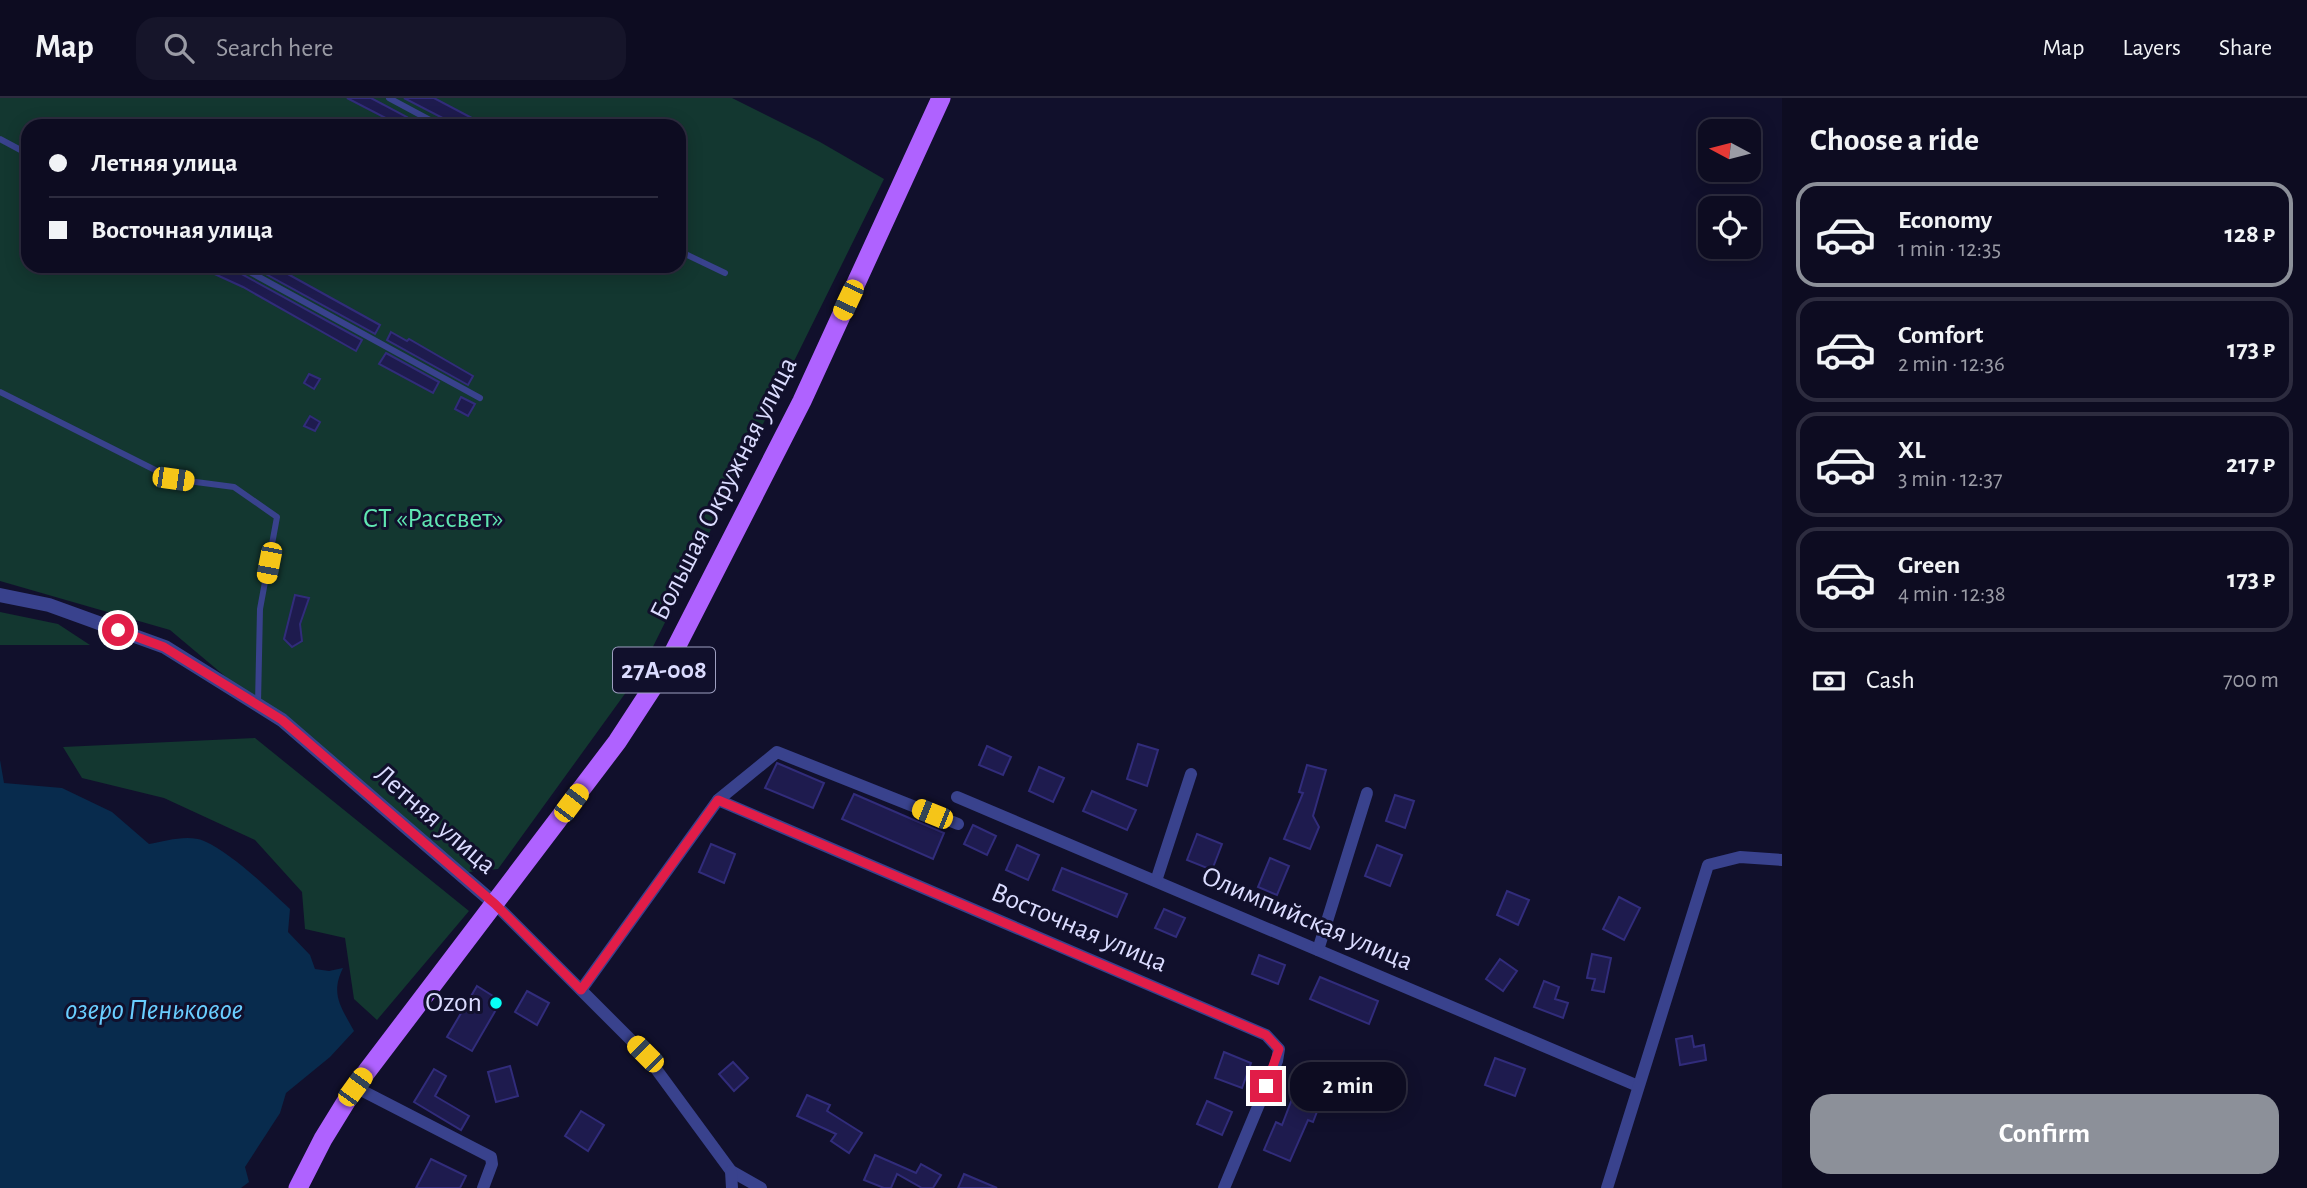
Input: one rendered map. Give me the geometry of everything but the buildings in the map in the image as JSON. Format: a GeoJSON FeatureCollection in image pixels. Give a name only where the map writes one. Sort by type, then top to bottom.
{"type":"FeatureCollection","features":[{"type":"Feature","properties":{"kind":"main road","name":"Большая Окружная улица"},"geometry":{"type":"LineString","coordinates":[[298,1188],[323,1139],[355,1087],[617,742],[666,667],[802,401],[942,98]]}},
{"type":"Feature","properties":{"kind":"street","name":"Летняя улица"},"geometry":{"type":"LineString","coordinates":[[0,595],[49,605],[164,647],[282,720],[495,904],[645,1054],[731,1171],[761,1188]]}},
{"type":"Feature","properties":{"kind":"street"},"geometry":{"type":"LineString","coordinates":[[581,990],[718,800],[777,752],[958,824]]}},
{"type":"Feature","properties":{"kind":"street"},"geometry":{"type":"LineString","coordinates":[[1156,881],[1191,774]]}},
{"type":"Feature","properties":{"kind":"street"},"geometry":{"type":"LineString","coordinates":[[1318,950],[1367,793]]}},
{"type":"Feature","properties":{"kind":"street","name":"Олимпийская улица"},"geometry":{"type":"LineString","coordinates":[[957,797],[1639,1086]]}},
{"type":"Feature","properties":{"kind":"street","name":"Восточная улица"},"geometry":{"type":"LineString","coordinates":[[718,800],[1266,1035],[1279,1049],[1277,1061],[1224,1188]]}},
{"type":"Feature","properties":{"kind":"street"},"geometry":{"type":"LineString","coordinates":[[1607,1188],[1708,865],[1740,857],[1782,860]]}},
{"type":"Feature","properties":{"kind":"street"},"geometry":{"type":"LineString","coordinates":[[355,1087],[488,1155],[492,1160],[483,1188]]}},
{"type":"Feature","properties":{"kind":"street"},"geometry":{"type":"LineString","coordinates":[[731,1171],[732,1188]]}},
{"type":"Feature","properties":{"kind":"lane"},"geometry":{"type":"LineString","coordinates":[[389,98],[428,119]]}},
{"type":"Feature","properties":{"kind":"lane"},"geometry":{"type":"LineString","coordinates":[[0,139],[21,150]]}},
{"type":"Feature","properties":{"kind":"lane"},"geometry":{"type":"LineString","coordinates":[[686,254],[725,273]]}},
{"type":"Feature","properties":{"kind":"lane"},"geometry":{"type":"LineString","coordinates":[[252,273],[480,398]]}},
{"type":"Feature","properties":{"kind":"lane"},"geometry":{"type":"LineString","coordinates":[[0,392],[173,479],[234,487],[277,517],[260,609],[258,705]]}},
{"type":"Feature","properties":{"kind":"green space","name":"СТ «Рассвет»"},"geometry":{"type":"Polygon","coordinates":[[[0,98],[732,98],[820,142],[884,179],[640,673],[498,869],[459,873],[170,630],[0,581],[0,98]]]}},
{"type":"Feature","properties":{"kind":"green space"},"geometry":{"type":"Polygon","coordinates":[[[0,612],[58,624],[90,645],[0,645],[0,612]]]}},
{"type":"Feature","properties":{"kind":"green space"},"geometry":{"type":"Polygon","coordinates":[[[255,738],[469,911],[377,1020],[354,999],[345,938],[305,929],[302,892],[255,840],[164,798],[82,778],[63,747],[255,738]]]}},
{"type":"Feature","properties":{"kind":"water","name":"озеро Пеньковое"},"geometry":{"type":"Polygon","coordinates":[[[0,760],[4,783],[62,788],[112,812],[149,844],[191,838],[215,847],[249,872],[290,909],[288,932],[310,955],[315,969],[329,971],[343,968],[337,993],[354,1031],[330,1057],[286,1093],[280,1113],[245,1167],[249,1182],[241,1188],[0,1188],[0,760]]]}},
{"type":"Feature","properties":{"kind":"place","name":"Ozon"},"geometry":{"type":"Point","coordinates":[496,1003]}},
{"type":"Feature","properties":{"kind":"route"},"geometry":{"type":"LineString","coordinates":[[118,630],[164,647],[282,720],[495,904],[581,990],[718,800],[1266,1035],[1279,1049],[1266,1086]]}}]}
